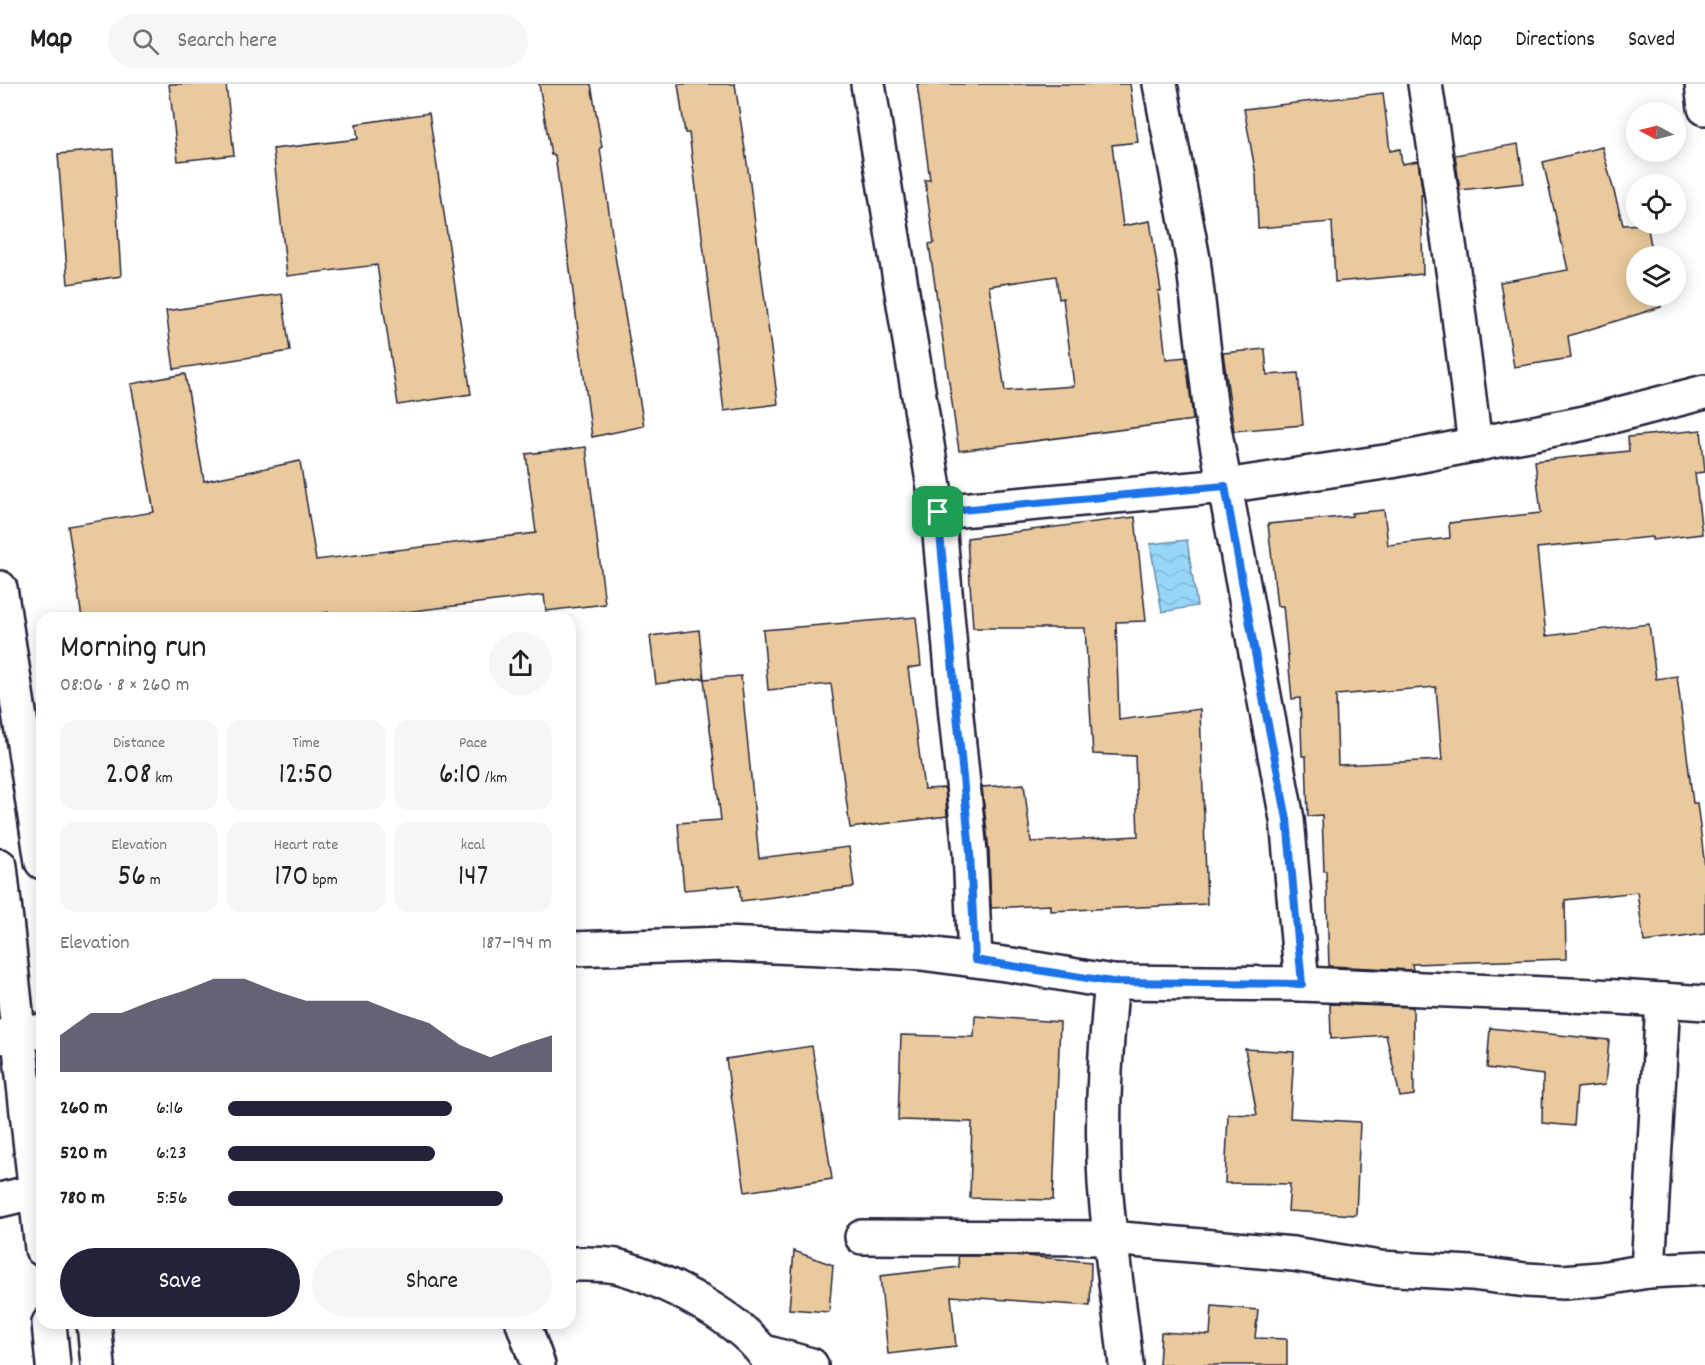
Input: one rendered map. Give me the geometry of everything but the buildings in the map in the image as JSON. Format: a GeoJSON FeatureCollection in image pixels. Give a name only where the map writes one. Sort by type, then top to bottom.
{"type":"FeatureCollection","features":[{"type":"Feature","properties":{"kind":"street"},"geometry":{"type":"LineString","coordinates":[[868,84],[938,512],[970,852],[975,960]]}},
{"type":"Feature","properties":{"kind":"street"},"geometry":{"type":"LineString","coordinates":[[1160,84],[1193,259],[1210,412],[1287,819],[1302,984]]}},
{"type":"Feature","properties":{"kind":"street"},"geometry":{"type":"LineString","coordinates":[[1425,84],[1454,277],[1475,445]]}},
{"type":"Feature","properties":{"kind":"street"},"geometry":{"type":"LineString","coordinates":[[1702,84],[1705,108]]}},
{"type":"Feature","properties":{"kind":"street"},"geometry":{"type":"LineString","coordinates":[[938,512],[1225,486],[1475,445],[1585,423],[1705,392]]}},
{"type":"Feature","properties":{"kind":"street"},"geometry":{"type":"LineString","coordinates":[[0,588],[36,823]]}},
{"type":"Feature","properties":{"kind":"street"},"geometry":{"type":"LineString","coordinates":[[0,866],[36,1182]]}},
{"type":"Feature","properties":{"kind":"street"},"geometry":{"type":"LineString","coordinates":[[576,949],[724,944],[921,953],[1112,982],[1302,984],[1705,1003]]}},
{"type":"Feature","properties":{"kind":"street"},"geometry":{"type":"LineString","coordinates":[[1112,982],[1103,1101],[1105,1182],[1126,1365]]}},
{"type":"Feature","properties":{"kind":"street"},"geometry":{"type":"LineString","coordinates":[[1648,1271],[1663,1000]]}},
{"type":"Feature","properties":{"kind":"street"},"geometry":{"type":"LineString","coordinates":[[0,1200],[36,1191]]}},
{"type":"Feature","properties":{"kind":"street"},"geometry":{"type":"LineString","coordinates":[[862,1237],[1110,1238],[1293,1254],[1380,1268],[1471,1273],[1563,1282],[1648,1271],[1705,1268]]}},
{"type":"Feature","properties":{"kind":"street"},"geometry":{"type":"LineString","coordinates":[[576,1264],[614,1266],[652,1278],[696,1300],[734,1324],[768,1358],[811,1365]]}},
{"type":"Feature","properties":{"kind":"street"},"geometry":{"type":"LineString","coordinates":[[50,1329],[53,1365]]}},
{"type":"Feature","properties":{"kind":"street"},"geometry":{"type":"LineString","coordinates":[[95,1329],[98,1365]]}},
{"type":"Feature","properties":{"kind":"street"},"geometry":{"type":"LineString","coordinates":[[525,1329],[538,1365]]}},
{"type":"Feature","properties":{"kind":"water"},"geometry":{"type":"Polygon","coordinates":[[[1187,540],[1197,606],[1162,612],[1150,544],[1187,540]]]}},
{"type":"Feature","properties":{"kind":"route"},"geometry":{"type":"LineString","coordinates":[[1225,486],[1287,819],[1302,984],[1112,982],[975,960],[970,852],[938,512],[1225,486]]}}]}
